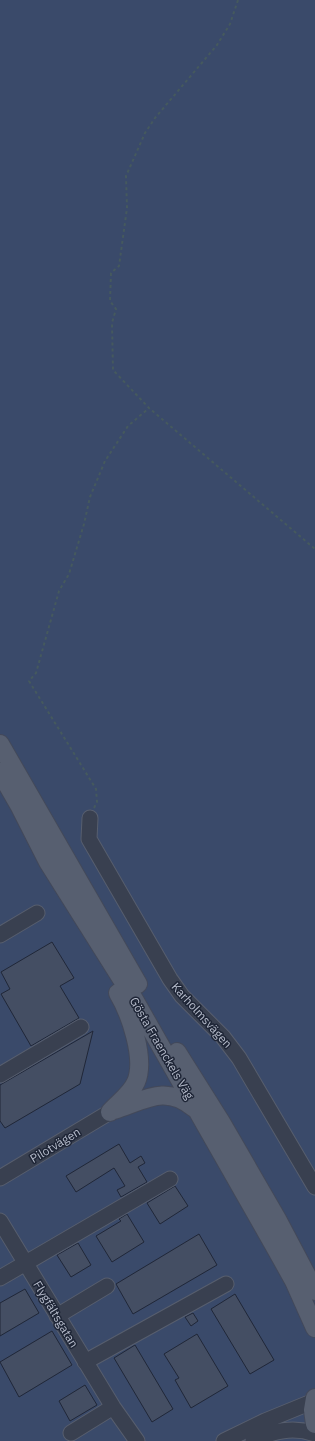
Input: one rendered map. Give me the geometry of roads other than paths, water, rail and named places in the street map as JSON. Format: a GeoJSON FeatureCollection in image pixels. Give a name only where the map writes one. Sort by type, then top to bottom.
{"type":"FeatureCollection","features":[{"type":"Feature","properties":{"kind":"main road","name":"Gösta Fraenckels Väg"},"geometry":{"type":"LineString","coordinates":[[0,744],[164,1029],[221,1122],[277,1219],[315,1291]]}},
{"type":"Feature","properties":{"kind":"main road","name":"Gösta Fraenckels Väg"},"geometry":{"type":"LineString","coordinates":[[0,772],[19,805],[48,862],[131,994],[290,1274],[315,1328]]}},
{"type":"Feature","properties":{"kind":"main road"},"geometry":{"type":"LineString","coordinates":[[88,927],[95,949],[127,1011],[133,1028],[138,1057],[139,1074],[135,1084],[110,1112]]}},
{"type":"Feature","properties":{"kind":"main road"},"geometry":{"type":"LineString","coordinates":[[110,1112],[164,1095],[180,1097],[197,1110]]}},
{"type":"Feature","properties":{"kind":"main road"},"geometry":{"type":"LineString","coordinates":[[315,1399],[313,1410],[315,1424]]}},
{"type":"Feature","properties":{"kind":"street","name":"Karholmsvägen"},"geometry":{"type":"LineString","coordinates":[[90,818],[89,839],[170,979],[182,996],[224,1037],[236,1053],[315,1187]]}},
{"type":"Feature","properties":{"kind":"street"},"geometry":{"type":"LineString","coordinates":[[0,935],[37,913]]}},
{"type":"Feature","properties":{"kind":"street"},"geometry":{"type":"LineString","coordinates":[[0,1075],[81,1027]]}},
{"type":"Feature","properties":{"kind":"street","name":"Pilotvägen"},"geometry":{"type":"LineString","coordinates":[[0,1178],[110,1112]]}},
{"type":"Feature","properties":{"kind":"street"},"geometry":{"type":"LineString","coordinates":[[0,1278],[170,1179]]}},
{"type":"Feature","properties":{"kind":"street","name":"Flygfältsgatan"},"geometry":{"type":"LineString","coordinates":[[0,1221],[113,1407],[136,1441]]}},
{"type":"Feature","properties":{"kind":"street"},"geometry":{"type":"LineString","coordinates":[[86,1362],[226,1284]]}},
{"type":"Feature","properties":{"kind":"street"},"geometry":{"type":"LineString","coordinates":[[57,1316],[107,1286]]}},
{"type":"Feature","properties":{"kind":"street"},"geometry":{"type":"LineString","coordinates":[[224,1441],[315,1399]]}},
{"type":"Feature","properties":{"kind":"street"},"geometry":{"type":"LineString","coordinates":[[71,1433],[113,1407]]}},
{"type":"Feature","properties":{"kind":"street"},"geometry":{"type":"LineString","coordinates":[[252,1441],[273,1433],[292,1429],[315,1434]]}},
{"type":"Feature","properties":{"kind":"water"},"geometry":{"type":"Polygon","coordinates":[[[0,0],[315,0],[315,1441],[0,1441],[0,0]]]}}]}
